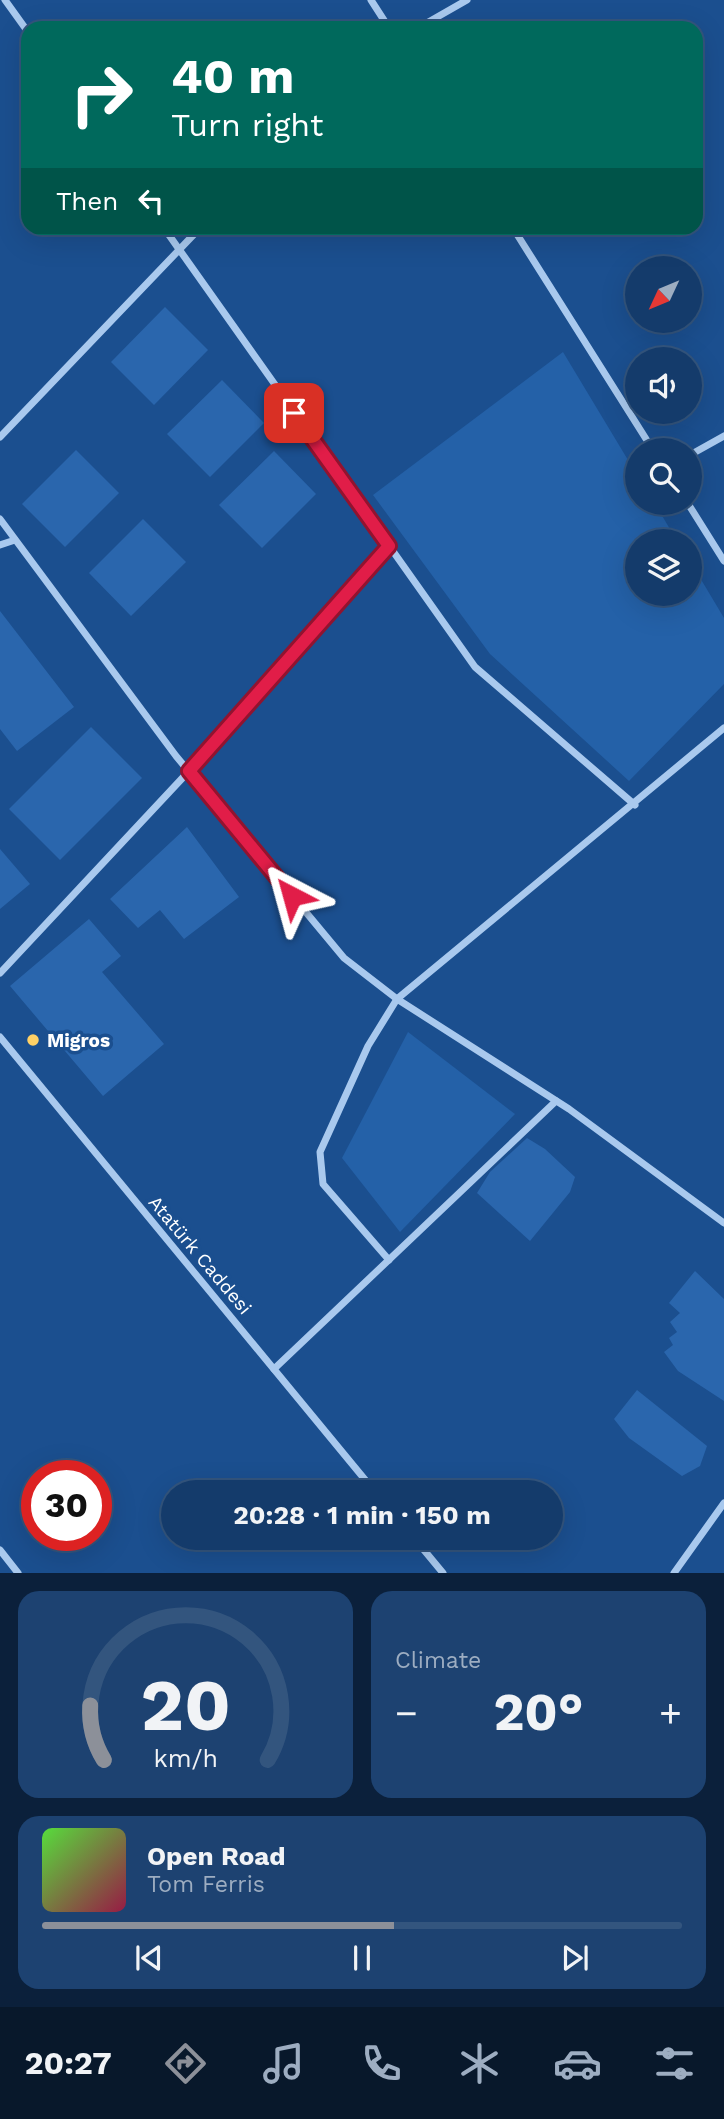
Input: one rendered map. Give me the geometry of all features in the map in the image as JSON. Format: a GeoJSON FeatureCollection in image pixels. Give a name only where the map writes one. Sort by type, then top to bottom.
{"type":"FeatureCollection","features":[{"type":"Feature","properties":{"kind":"street"},"geometry":{"type":"LineString","coordinates":[[5,0],[21,22]]}},
{"type":"Feature","properties":{"kind":"street"},"geometry":{"type":"LineString","coordinates":[[371,0],[384,21]]}},
{"type":"Feature","properties":{"kind":"street"},"geometry":{"type":"LineString","coordinates":[[430,21],[467,0]]}},
{"type":"Feature","properties":{"kind":"street"},"geometry":{"type":"LineString","coordinates":[[169,235],[475,667],[635,805]]}},
{"type":"Feature","properties":{"kind":"street"},"geometry":{"type":"LineString","coordinates":[[0,437],[193,235]]}},
{"type":"Feature","properties":{"kind":"street"},"geometry":{"type":"LineString","coordinates":[[517,235],[645,438]]}},
{"type":"Feature","properties":{"kind":"street"},"geometry":{"type":"LineString","coordinates":[[702,448],[724,436]]}},
{"type":"Feature","properties":{"kind":"street"},"geometry":{"type":"LineString","coordinates":[[695,515],[724,561]]}},
{"type":"Feature","properties":{"kind":"street"},"geometry":{"type":"LineString","coordinates":[[0,519],[189,771],[344,958],[397,999],[556,1101],[724,1223]]}},
{"type":"Feature","properties":{"kind":"street"},"geometry":{"type":"LineString","coordinates":[[0,545],[15,540]]}},
{"type":"Feature","properties":{"kind":"street"},"geometry":{"type":"LineString","coordinates":[[0,973],[189,771],[389,546]]}},
{"type":"Feature","properties":{"kind":"street"},"geometry":{"type":"LineString","coordinates":[[389,1259],[323,1184],[320,1152],[368,1046],[397,999],[635,805],[724,728]]}},
{"type":"Feature","properties":{"kind":"street","name":"Atatürk Caddesi"},"geometry":{"type":"LineString","coordinates":[[0,1037],[365,1480]]}},
{"type":"Feature","properties":{"kind":"street"},"geometry":{"type":"LineString","coordinates":[[274,1369],[556,1101]]}},
{"type":"Feature","properties":{"kind":"street"},"geometry":{"type":"LineString","coordinates":[[674,1573],[724,1503]]}},
{"type":"Feature","properties":{"kind":"street"},"geometry":{"type":"LineString","coordinates":[[0,1550],[18,1573]]}},
{"type":"Feature","properties":{"kind":"street"},"geometry":{"type":"LineString","coordinates":[[424,1550],[443,1573]]}},
{"type":"Feature","properties":{"kind":"shaded area"},"geometry":{"type":"Polygon","coordinates":[[[563,352],[625,455],[625,515],[662,515],[670,529],[625,529],[625,606],[702,606],[702,581],[724,618],[724,684],[629,781],[490,654],[373,495],[563,352]]]}},
{"type":"Feature","properties":{"kind":"shaded area"},"geometry":{"type":"Polygon","coordinates":[[[408,1032],[515,1114],[400,1232],[342,1158],[408,1032]]]}},
{"type":"Feature","properties":{"kind":"building"},"geometry":{"type":"Polygon","coordinates":[[[165,307],[208,350],[154,405],[111,362],[165,307]]]}},
{"type":"Feature","properties":{"kind":"building"},"geometry":{"type":"Polygon","coordinates":[[[222,380],[264,423],[210,477],[167,434],[222,380]]]}},
{"type":"Feature","properties":{"kind":"building"},"geometry":{"type":"Polygon","coordinates":[[[76,450],[119,493],[65,547],[22,504],[76,450]]]}},
{"type":"Feature","properties":{"kind":"building"},"geometry":{"type":"Polygon","coordinates":[[[274,451],[316,494],[262,548],[219,505],[274,451]]]}},
{"type":"Feature","properties":{"kind":"building"},"geometry":{"type":"Polygon","coordinates":[[[143,519],[186,562],[131,616],[89,573],[143,519]]]}},
{"type":"Feature","properties":{"kind":"building"},"geometry":{"type":"Polygon","coordinates":[[[0,611],[74,707],[17,751],[0,729],[0,611]]]}},
{"type":"Feature","properties":{"kind":"building"},"geometry":{"type":"Polygon","coordinates":[[[91,727],[142,778],[60,860],[9,809],[91,727]]]}},
{"type":"Feature","properties":{"kind":"building"},"geometry":{"type":"Polygon","coordinates":[[[187,827],[239,897],[184,939],[160,910],[138,928],[110,899],[187,827]]]}},
{"type":"Feature","properties":{"kind":"building"},"geometry":{"type":"Polygon","coordinates":[[[0,849],[30,884],[0,909],[0,849]]]}},
{"type":"Feature","properties":{"kind":"building"},"geometry":{"type":"Polygon","coordinates":[[[89,919],[121,956],[102,972],[164,1044],[103,1096],[10,986],[89,919]]]}},
{"type":"Feature","properties":{"kind":"building"},"geometry":{"type":"Polygon","coordinates":[[[527,1138],[545,1149],[575,1177],[570,1192],[530,1241],[477,1193],[490,1172],[527,1138]]]}},
{"type":"Feature","properties":{"kind":"building"},"geometry":{"type":"Polygon","coordinates":[[[695,1271],[724,1299],[724,1401],[678,1371],[664,1352],[673,1345],[669,1338],[677,1332],[670,1322],[680,1313],[669,1303],[695,1271]]]}},
{"type":"Feature","properties":{"kind":"building"},"geometry":{"type":"Polygon","coordinates":[[[637,1390],[707,1446],[700,1466],[682,1476],[629,1438],[614,1419],[637,1390]]]}},
{"type":"Feature","properties":{"kind":"place","name":"Migros"},"geometry":{"type":"Point","coordinates":[33,1040]}},
{"type":"Feature","properties":{"kind":"route"},"geometry":{"type":"LineString","coordinates":[[292,896],[189,771],[389,546],[294,413]]}}]}
